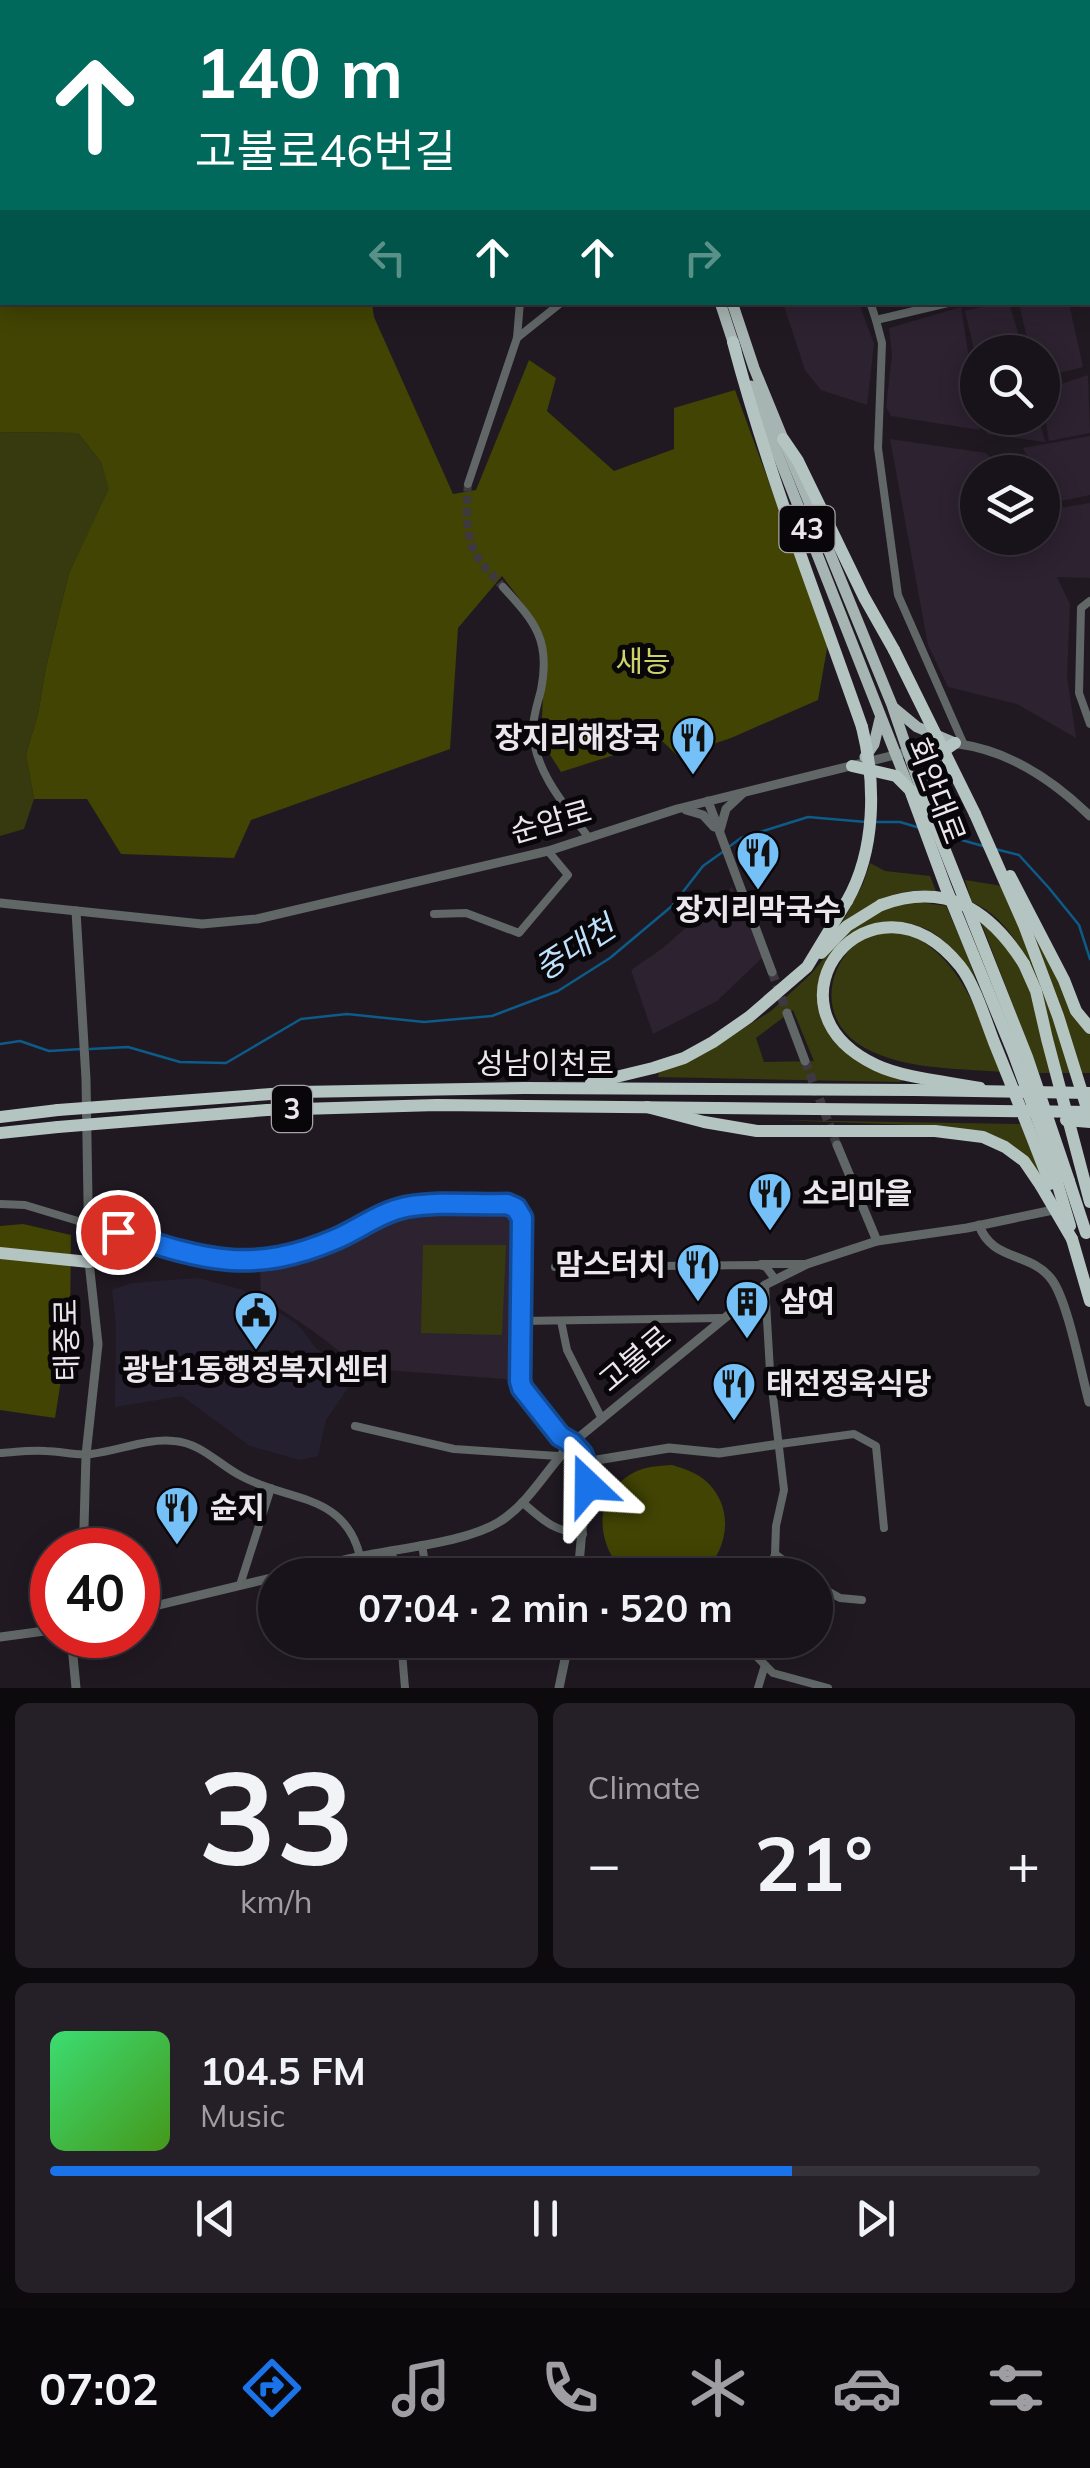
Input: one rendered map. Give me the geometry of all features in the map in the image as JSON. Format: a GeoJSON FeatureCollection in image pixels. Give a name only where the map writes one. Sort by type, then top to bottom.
{"type":"FeatureCollection","features":[{"type":"Feature","properties":{"kind":"highway"},"geometry":{"type":"LineString","coordinates":[[733,342],[780,500],[868,751],[872,786],[864,858],[854,889],[807,968]]}},
{"type":"Feature","properties":{"kind":"highway"},"geometry":{"type":"LineString","coordinates":[[783,439],[894,650],[1029,922],[1064,980],[1076,1012],[1090,1028]]}},
{"type":"Feature","properties":{"kind":"highway"},"geometry":{"type":"LineString","coordinates":[[857,764],[896,776],[915,790],[932,759],[960,744]]}},
{"type":"Feature","properties":{"kind":"highway","name":"회안대로"},"geometry":{"type":"LineString","coordinates":[[915,790],[1027,1057],[1054,1183],[1088,1240]]}},
{"type":"Feature","properties":{"kind":"highway"},"geometry":{"type":"LineString","coordinates":[[568,1089],[684,1058],[749,1017],[807,968],[848,926],[881,904],[901,897],[944,898],[984,914],[1024,964],[1036,991],[1090,1202]]}},
{"type":"Feature","properties":{"kind":"highway"},"geometry":{"type":"LineString","coordinates":[[1029,922],[1090,1118]]}},
{"type":"Feature","properties":{"kind":"highway"},"geometry":{"type":"LineString","coordinates":[[1007,1093],[878,1066],[841,1041],[831,1027],[822,999],[827,970],[847,942],[866,931],[904,928],[925,934],[961,968],[1054,1183],[1090,1302]]}},
{"type":"Feature","properties":{"kind":"highway","name":"성남이천로"},"geometry":{"type":"LineString","coordinates":[[0,1116],[282,1093],[525,1088],[1090,1093]]}},
{"type":"Feature","properties":{"kind":"highway","name":"성남이천로"},"geometry":{"type":"LineString","coordinates":[[0,1133],[267,1110],[437,1105],[974,1111],[1090,1118]]}},
{"type":"Feature","properties":{"kind":"highway"},"geometry":{"type":"LineString","coordinates":[[647,1107],[756,1132],[935,1131],[983,1138],[1005,1147],[1054,1183]]}},
{"type":"Feature","properties":{"kind":"highway"},"geometry":{"type":"LineString","coordinates":[[0,1253],[89,1262]]}},
{"type":"Feature","properties":{"kind":"main road","name":"회안대로"},"geometry":{"type":"LineString","coordinates":[[721,305],[881,715],[915,790]]}},
{"type":"Feature","properties":{"kind":"main road","name":"회안대로"},"geometry":{"type":"LineString","coordinates":[[733,305],[754,368],[892,705],[901,753]]}},
{"type":"Feature","properties":{"kind":"main road"},"geometry":{"type":"LineString","coordinates":[[892,705],[917,726],[960,744]]}},
{"type":"Feature","properties":{"kind":"main road"},"geometry":{"type":"LineString","coordinates":[[857,764],[874,744],[881,715]]}},
{"type":"Feature","properties":{"kind":"street"},"geometry":{"type":"LineString","coordinates":[[468,484],[516,338],[520,305]]}},
{"type":"Feature","properties":{"kind":"street"},"geometry":{"type":"LineString","coordinates":[[516,338],[558,305]]}},
{"type":"Feature","properties":{"kind":"street"},"geometry":{"type":"LineString","coordinates":[[871,305],[882,343],[878,448],[898,595],[960,744]]}},
{"type":"Feature","properties":{"kind":"street"},"geometry":{"type":"LineString","coordinates":[[876,320],[939,305]]}},
{"type":"Feature","properties":{"kind":"street"},"geometry":{"type":"LineString","coordinates":[[504,587],[540,634],[545,670],[533,728],[543,770],[589,838]]}},
{"type":"Feature","properties":{"kind":"street"},"geometry":{"type":"LineString","coordinates":[[1090,601],[1082,608],[1079,693],[1090,724]]}},
{"type":"Feature","properties":{"kind":"street","name":"순암로"},"geometry":{"type":"LineString","coordinates":[[0,904],[202,924],[258,920],[548,852],[747,790],[901,753],[960,744],[1026,767],[1058,787],[1090,816]]}},
{"type":"Feature","properties":{"kind":"street"},"geometry":{"type":"LineString","coordinates":[[720,833],[726,809],[747,790]]}},
{"type":"Feature","properties":{"kind":"street"},"geometry":{"type":"LineString","coordinates":[[708,801],[772,972]]}},
{"type":"Feature","properties":{"kind":"street"},"geometry":{"type":"LineString","coordinates":[[677,809],[703,815],[720,833]]}},
{"type":"Feature","properties":{"kind":"street"},"geometry":{"type":"LineString","coordinates":[[434,914],[466,913],[518,934],[568,875],[548,852]]}},
{"type":"Feature","properties":{"kind":"street","name":"태중로"},"geometry":{"type":"LineString","coordinates":[[76,911],[85,1069],[89,1262],[98,1344],[86,1455],[84,1528]]}},
{"type":"Feature","properties":{"kind":"street"},"geometry":{"type":"LineString","coordinates":[[787,1013],[804,1060]]}},
{"type":"Feature","properties":{"kind":"street"},"geometry":{"type":"LineString","coordinates":[[837,1145],[877,1241]]}},
{"type":"Feature","properties":{"kind":"street","name":"고불로"},"geometry":{"type":"LineString","coordinates":[[352,1558],[422,1546],[488,1528],[511,1513],[572,1443],[775,1279],[877,1241],[1090,1202]]}},
{"type":"Feature","properties":{"kind":"street"},"geometry":{"type":"LineString","coordinates":[[0,1204],[26,1206],[174,1250],[236,1262],[290,1256],[402,1208],[507,1204],[516,1208],[522,1218],[520,1381],[560,1436],[572,1443],[585,1462],[588,1485],[580,1558]]}},
{"type":"Feature","properties":{"kind":"street"},"geometry":{"type":"LineString","coordinates":[[979,1225],[984,1238],[995,1248],[1028,1261],[1051,1278],[1063,1306],[1090,1402]]}},
{"type":"Feature","properties":{"kind":"street"},"geometry":{"type":"LineString","coordinates":[[758,1264],[766,1267],[775,1279]]}},
{"type":"Feature","properties":{"kind":"street"},"geometry":{"type":"LineString","coordinates":[[555,1267],[807,1264]]}},
{"type":"Feature","properties":{"kind":"street"},"geometry":{"type":"LineString","coordinates":[[765,1285],[784,1490],[774,1558]]}},
{"type":"Feature","properties":{"kind":"street"},"geometry":{"type":"LineString","coordinates":[[520,1321],[723,1318]]}},
{"type":"Feature","properties":{"kind":"street"},"geometry":{"type":"LineString","coordinates":[[562,1321],[567,1350],[602,1419]]}},
{"type":"Feature","properties":{"kind":"street"},"geometry":{"type":"LineString","coordinates":[[356,1426],[454,1449],[558,1456]]}},
{"type":"Feature","properties":{"kind":"street"},"geometry":{"type":"LineString","coordinates":[[585,1462],[669,1448],[719,1453],[854,1434],[876,1446],[884,1528]]}},
{"type":"Feature","properties":{"kind":"street"},"geometry":{"type":"LineString","coordinates":[[0,1453],[47,1451],[86,1455],[179,1441],[206,1452],[237,1474],[314,1501],[352,1530],[360,1556]]}},
{"type":"Feature","properties":{"kind":"street"},"geometry":{"type":"LineString","coordinates":[[240,1586],[271,1488]]}},
{"type":"Feature","properties":{"kind":"street"},"geometry":{"type":"LineString","coordinates":[[522,1502],[552,1527],[582,1534]]}},
{"type":"Feature","properties":{"kind":"street"},"geometry":{"type":"LineString","coordinates":[[422,1546],[424,1558]]}},
{"type":"Feature","properties":{"kind":"street"},"geometry":{"type":"LineString","coordinates":[[392,1551],[393,1558]]}},
{"type":"Feature","properties":{"kind":"street"},"geometry":{"type":"LineString","coordinates":[[775,1554],[780,1558]]}},
{"type":"Feature","properties":{"kind":"street"},"geometry":{"type":"LineString","coordinates":[[160,1605],[258,1581]]}},
{"type":"Feature","properties":{"kind":"street"},"geometry":{"type":"LineString","coordinates":[[833,1594],[862,1600]]}},
{"type":"Feature","properties":{"kind":"street"},"geometry":{"type":"LineString","coordinates":[[0,1637],[30,1633]]}},
{"type":"Feature","properties":{"kind":"street"},"geometry":{"type":"LineString","coordinates":[[73,1658],[76,1688]]}},
{"type":"Feature","properties":{"kind":"street"},"geometry":{"type":"LineString","coordinates":[[402,1658],[405,1688]]}},
{"type":"Feature","properties":{"kind":"street"},"geometry":{"type":"LineString","coordinates":[[559,1688],[565,1658]]}},
{"type":"Feature","properties":{"kind":"street"},"geometry":{"type":"LineString","coordinates":[[758,1658],[773,1673],[828,1688]]}},
{"type":"Feature","properties":{"kind":"street"},"geometry":{"type":"LineString","coordinates":[[758,1688],[766,1666]]}},
{"type":"Feature","properties":{"kind":"shaded area"},"geometry":{"type":"Polygon","coordinates":[[[784,305],[860,305],[874,344],[867,405],[821,390],[805,370],[784,305]]]}},
{"type":"Feature","properties":{"kind":"shaded area"},"geometry":{"type":"Polygon","coordinates":[[[1010,305],[1019,335],[971,335],[965,311],[1010,305]]]}},
{"type":"Feature","properties":{"kind":"shaded area"},"geometry":{"type":"Polygon","coordinates":[[[1019,305],[1069,305],[1083,367],[1060,373],[1060,335],[1026,335],[1019,305]]]}},
{"type":"Feature","properties":{"kind":"shaded area"},"geometry":{"type":"Polygon","coordinates":[[[961,307],[965,335],[960,335],[960,427],[891,416],[886,407],[892,355],[889,328],[961,307]]]}},
{"type":"Feature","properties":{"kind":"shaded area"},"geometry":{"type":"Polygon","coordinates":[[[1088,375],[1090,433],[1049,441],[1048,435],[1060,435],[1060,384],[1088,375]]]}},
{"type":"Feature","properties":{"kind":"shaded area"},"geometry":{"type":"Polygon","coordinates":[[[994,435],[1043,435],[1045,442],[994,435]]]}},
{"type":"Feature","properties":{"kind":"shaded area"},"geometry":{"type":"Polygon","coordinates":[[[1090,436],[1090,495],[1060,501],[1060,455],[1026,455],[1023,448],[1090,436]]]}},
{"type":"Feature","properties":{"kind":"shaded area"},"geometry":{"type":"Polygon","coordinates":[[[890,439],[988,455],[960,455],[960,555],[1060,555],[1060,508],[1090,503],[1090,578],[1057,577],[1070,604],[1067,676],[1076,738],[1017,704],[948,687],[928,645],[890,439]]]}},
{"type":"Feature","properties":{"kind":"shaded area"},"geometry":{"type":"Polygon","coordinates":[[[732,887],[766,954],[717,1001],[653,1034],[631,970],[663,948],[732,887]]]}},
{"type":"Feature","properties":{"kind":"shaded area"},"geometry":{"type":"Polygon","coordinates":[[[502,1208],[519,1223],[515,1380],[361,1368],[261,1296],[260,1271],[395,1215],[418,1210],[502,1208]]]}},
{"type":"Feature","properties":{"kind":"shaded area"},"geometry":{"type":"Polygon","coordinates":[[[199,1278],[243,1290],[297,1324],[317,1349],[345,1366],[350,1385],[326,1420],[318,1456],[300,1460],[250,1446],[182,1396],[115,1407],[116,1323],[112,1290],[132,1283],[199,1278]]]}},
{"type":"Feature","properties":{"kind":"green space","name":"새능"},"geometry":{"type":"Polygon","coordinates":[[[0,305],[372,305],[374,317],[453,494],[476,490],[529,360],[556,378],[547,411],[614,471],[674,449],[674,408],[735,390],[828,643],[818,700],[678,756],[661,740],[561,772],[547,750],[542,719],[545,648],[531,614],[502,576],[458,628],[450,749],[251,820],[234,858],[121,854],[87,799],[34,799],[26,754],[69,573],[109,489],[101,462],[78,433],[0,432],[0,305]]]}},
{"type":"Feature","properties":{"kind":"green space"},"geometry":{"type":"Polygon","coordinates":[[[0,432],[78,433],[101,462],[110,489],[69,573],[26,754],[34,799],[24,829],[0,836],[0,432]]]}},
{"type":"Feature","properties":{"kind":"green space"},"geometry":{"type":"Polygon","coordinates":[[[870,863],[885,871],[930,876],[936,891],[897,894],[842,923],[870,863]]]}},
{"type":"Feature","properties":{"kind":"green space"},"geometry":{"type":"Polygon","coordinates":[[[965,880],[1002,886],[1073,1073],[1060,1073],[1041,1001],[1022,953],[993,915],[972,902],[965,880]]]}},
{"type":"Feature","properties":{"kind":"green space"},"geometry":{"type":"Polygon","coordinates":[[[918,902],[946,906],[985,1006],[953,951],[924,928],[894,921],[880,923],[867,926],[844,942],[821,980],[827,1026],[904,1080],[658,1077],[659,1072],[771,1011],[859,922],[890,907],[918,902]],[[793,1010],[756,1038],[764,1062],[814,1061],[793,1010]]]}},
{"type":"Feature","properties":{"kind":"green space"},"geometry":{"type":"Polygon","coordinates":[[[981,922],[998,937],[1022,972],[1053,1073],[1039,1073],[981,922]]]}},
{"type":"Feature","properties":{"kind":"green space"},"geometry":{"type":"Polygon","coordinates":[[[901,930],[922,941],[954,971],[976,1009],[1002,1072],[890,1058],[857,1043],[838,1022],[831,997],[842,959],[863,937],[901,930]]]}},
{"type":"Feature","properties":{"kind":"green space"},"geometry":{"type":"Polygon","coordinates":[[[1034,934],[1090,1031],[1090,1073],[1081,1073],[1034,934]]]}},
{"type":"Feature","properties":{"kind":"green space"},"geometry":{"type":"Polygon","coordinates":[[[776,1120],[1022,1124],[1042,1176],[1014,1149],[915,1125],[776,1120]]]}},
{"type":"Feature","properties":{"kind":"green space"},"geometry":{"type":"Polygon","coordinates":[[[23,1224],[71,1235],[70,1323],[55,1418],[0,1410],[0,1226],[23,1224]]]}},
{"type":"Feature","properties":{"kind":"green space"},"geometry":{"type":"Polygon","coordinates":[[[423,1245],[506,1245],[502,1335],[421,1333],[423,1245]]]}},
{"type":"Feature","properties":{"kind":"green space"},"geometry":{"type":"Polygon","coordinates":[[[672,1465],[686,1470],[708,1483],[717,1494],[725,1530],[714,1558],[613,1558],[604,1536],[604,1507],[619,1483],[647,1468],[672,1465]]]}},
{"type":"Feature","properties":{"kind":"waterway","name":"중대천"},"geometry":{"type":"LineString","coordinates":[[730,846],[741,838],[808,817],[866,822]]}},
{"type":"Feature","properties":{"kind":"waterway","name":"중대천"},"geometry":{"type":"LineString","coordinates":[[874,822],[900,822],[920,828]]}},
{"type":"Feature","properties":{"kind":"waterway","name":"중대천"},"geometry":{"type":"LineString","coordinates":[[947,836],[983,846]]}},
{"type":"Feature","properties":{"kind":"waterway","name":"중대천"},"geometry":{"type":"LineString","coordinates":[[995,849],[1019,855],[1049,888],[1079,925],[1090,959]]}},
{"type":"Feature","properties":{"kind":"waterway","name":"중대천"},"geometry":{"type":"LineString","coordinates":[[90,1049],[128,1047],[180,1062],[226,1063],[301,1019],[347,1014],[424,1022],[492,1016],[558,991],[610,958],[672,906],[703,866],[724,851]]}},
{"type":"Feature","properties":{"kind":"waterway","name":"중대천"},"geometry":{"type":"LineString","coordinates":[[0,1044],[20,1041],[49,1051],[82,1049]]}},
{"type":"Feature","properties":{"kind":"tunnel"},"geometry":{"type":"LineString","coordinates":[[468,484],[470,540],[482,564],[503,587]]}},
{"type":"Feature","properties":{"kind":"tunnel"},"geometry":{"type":"LineString","coordinates":[[772,972],[787,1013]]}},
{"type":"Feature","properties":{"kind":"tunnel"},"geometry":{"type":"LineString","coordinates":[[805,1061],[837,1145]]}},
{"type":"Feature","properties":{"kind":"place","name":"장지리해장국"},"geometry":{"type":"Point","coordinates":[693,776]}},
{"type":"Feature","properties":{"kind":"place","name":"장지리막국수"},"geometry":{"type":"Point","coordinates":[758,891]}},
{"type":"Feature","properties":{"kind":"place","name":"소리마을"},"geometry":{"type":"Point","coordinates":[770,1232]}},
{"type":"Feature","properties":{"kind":"place","name":"맘스터치"},"geometry":{"type":"Point","coordinates":[698,1303]}},
{"type":"Feature","properties":{"kind":"place","name":"삼여"},"geometry":{"type":"Point","coordinates":[747,1340]}},
{"type":"Feature","properties":{"kind":"place","name":"광남1동행정복지센터"},"geometry":{"type":"Point","coordinates":[256,1351]}},
{"type":"Feature","properties":{"kind":"place","name":"태전정육식당"},"geometry":{"type":"Point","coordinates":[734,1422]}},
{"type":"Feature","properties":{"kind":"place","name":"슌지"},"geometry":{"type":"Point","coordinates":[177,1546]}},
{"type":"Feature","properties":{"kind":"route"},"geometry":{"type":"LineString","coordinates":[[118,1232],[196,1256],[251,1262],[290,1256],[324,1244],[402,1208],[507,1204],[516,1208],[522,1218],[520,1381],[560,1436],[582,1454],[588,1485]]}}]}
